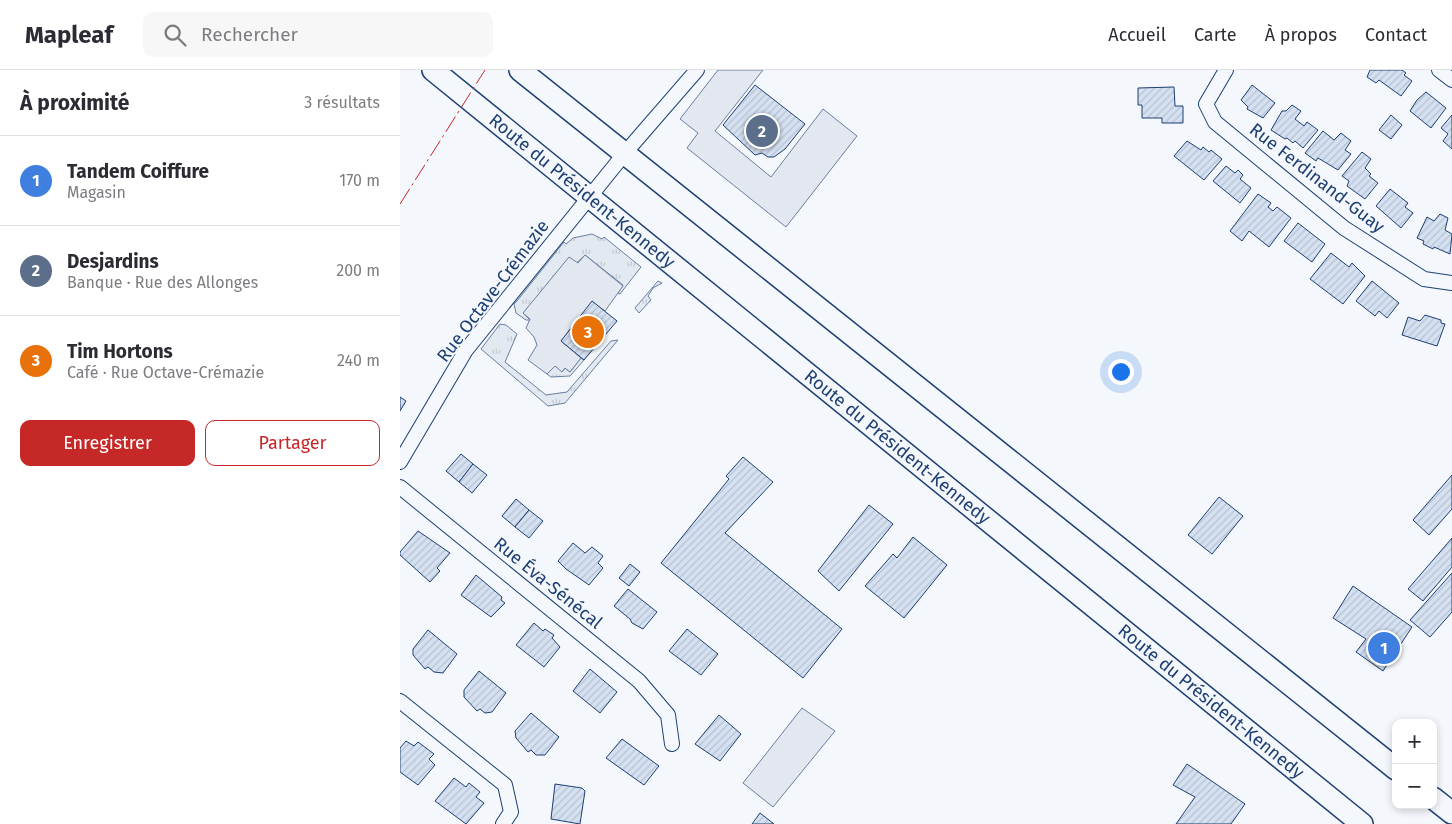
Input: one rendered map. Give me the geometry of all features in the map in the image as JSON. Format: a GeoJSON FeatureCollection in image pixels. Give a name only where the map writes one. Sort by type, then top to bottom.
{"type":"FeatureCollection","features":[{"type":"Feature","properties":{"kind":"main road","name":"Route du Président-Kennedy"},"geometry":{"type":"LineString","coordinates":[[432,70],[1362,824]]}},
{"type":"Feature","properties":{"kind":"main road"},"geometry":{"type":"LineString","coordinates":[[520,70],[1392,765]]}},
{"type":"Feature","properties":{"kind":"main road"},"geometry":{"type":"LineString","coordinates":[[1437,801],[1452,813]]}},
{"type":"Feature","properties":{"kind":"street","name":"Rue Octave-Crémazie"},"geometry":{"type":"LineString","coordinates":[[400,462],[466,350],[625,153],[697,70]]}},
{"type":"Feature","properties":{"kind":"street","name":"Rue Ferdinand-Guay"},"geometry":{"type":"LineString","coordinates":[[1226,70],[1206,104],[1216,122],[1344,228],[1424,279],[1452,283]]}},
{"type":"Feature","properties":{"kind":"street"},"geometry":{"type":"LineString","coordinates":[[1439,70],[1452,80]]}},
{"type":"Feature","properties":{"kind":"street","name":"Rue Éva-Sénécal"},"geometry":{"type":"LineString","coordinates":[[400,487],[639,681],[668,715],[672,744]]}},
{"type":"Feature","properties":{"kind":"street"},"geometry":{"type":"LineString","coordinates":[[400,701],[505,785],[512,812],[503,824]]}},
{"type":"Feature","properties":{"kind":"green space"},"geometry":{"type":"Polygon","coordinates":[[[592,234],[602,239],[604,237],[641,267],[620,294],[618,293],[623,285],[585,255],[523,313],[530,320],[526,320],[516,313],[514,304],[564,242],[566,244],[573,238],[592,234]]]}},
{"type":"Feature","properties":{"kind":"green space"},"geometry":{"type":"Polygon","coordinates":[[[658,281],[662,283],[653,288],[648,296],[651,300],[639,313],[635,308],[658,281]]]}},
{"type":"Feature","properties":{"kind":"green space"},"geometry":{"type":"Polygon","coordinates":[[[500,324],[506,325],[517,334],[505,362],[546,395],[567,392],[611,341],[618,340],[565,403],[548,406],[481,349],[500,324]]]}},
{"type":"Feature","properties":{"kind":"green space"},"geometry":{"type":"Polygon","coordinates":[[[581,358],[584,360],[570,376],[551,377],[547,374],[555,366],[563,371],[565,368],[570,372],[581,358]]]}},
{"type":"Feature","properties":{"kind":"shaded area"},"geometry":{"type":"Polygon","coordinates":[[[718,70],[763,70],[715,131],[771,177],[823,109],[857,136],[786,227],[687,148],[698,133],[680,119],[718,70]]]}},
{"type":"Feature","properties":{"kind":"shaded area"},"geometry":{"type":"Polygon","coordinates":[[[585,255],[623,286],[605,311],[592,302],[561,341],[581,358],[570,372],[565,368],[562,372],[555,366],[547,374],[528,360],[537,345],[534,337],[526,328],[530,319],[523,313],[569,257],[578,263],[585,255]]]}},
{"type":"Feature","properties":{"kind":"shaded area"},"geometry":{"type":"Polygon","coordinates":[[[802,708],[835,731],[773,807],[743,783],[802,708]]]}},
{"type":"Feature","properties":{"kind":"building"},"geometry":{"type":"Polygon","coordinates":[[[1370,70],[1402,70],[1406,73],[1404,75],[1412,81],[1401,96],[1379,80],[1376,83],[1367,77],[1370,70]]]}},
{"type":"Feature","properties":{"kind":"building"},"geometry":{"type":"Polygon","coordinates":[[[755,85],[805,124],[785,149],[774,157],[768,157],[762,153],[755,155],[723,125],[755,85]]]}},
{"type":"Feature","properties":{"kind":"building"},"geometry":{"type":"Polygon","coordinates":[[[1252,85],[1275,103],[1263,118],[1247,109],[1248,107],[1241,100],[1252,85]]]}},
{"type":"Feature","properties":{"kind":"building"},"geometry":{"type":"Polygon","coordinates":[[[1174,87],[1175,106],[1183,106],[1183,123],[1162,123],[1162,118],[1142,118],[1142,105],[1138,105],[1138,88],[1174,87]]]}},
{"type":"Feature","properties":{"kind":"building"},"geometry":{"type":"Polygon","coordinates":[[[1426,92],[1446,108],[1431,128],[1410,111],[1417,100],[1426,92]]]}},
{"type":"Feature","properties":{"kind":"building"},"geometry":{"type":"Polygon","coordinates":[[[1292,105],[1301,111],[1295,119],[1304,126],[1307,122],[1318,130],[1303,148],[1295,141],[1293,143],[1271,130],[1282,111],[1286,111],[1292,105]]]}},
{"type":"Feature","properties":{"kind":"building"},"geometry":{"type":"Polygon","coordinates":[[[1391,115],[1402,125],[1391,139],[1379,130],[1391,115]]]}},
{"type":"Feature","properties":{"kind":"building"},"geometry":{"type":"Polygon","coordinates":[[[1452,115],[1452,149],[1443,141],[1448,134],[1441,128],[1452,115]]]}},
{"type":"Feature","properties":{"kind":"building"},"geometry":{"type":"Polygon","coordinates":[[[1323,131],[1334,140],[1341,133],[1351,141],[1345,150],[1351,154],[1338,170],[1318,158],[1316,161],[1305,153],[1323,131]]]}},
{"type":"Feature","properties":{"kind":"building"},"geometry":{"type":"Polygon","coordinates":[[[1187,141],[1201,150],[1203,147],[1209,152],[1211,150],[1222,159],[1204,180],[1174,156],[1187,141]]]}},
{"type":"Feature","properties":{"kind":"building"},"geometry":{"type":"Polygon","coordinates":[[[1362,152],[1371,159],[1365,168],[1371,174],[1369,176],[1378,183],[1365,199],[1347,186],[1349,181],[1342,176],[1362,152]]]}},
{"type":"Feature","properties":{"kind":"building"},"geometry":{"type":"Polygon","coordinates":[[[1226,166],[1235,173],[1238,170],[1243,175],[1240,179],[1251,188],[1240,203],[1213,181],[1226,166]]]}},
{"type":"Feature","properties":{"kind":"building"},"geometry":{"type":"Polygon","coordinates":[[[1390,189],[1408,203],[1405,207],[1413,213],[1401,228],[1376,206],[1390,189]]]}},
{"type":"Feature","properties":{"kind":"building"},"geometry":{"type":"Polygon","coordinates":[[[1258,194],[1271,203],[1268,207],[1273,211],[1277,207],[1291,218],[1269,247],[1249,231],[1242,241],[1230,231],[1258,194]]]}},
{"type":"Feature","properties":{"kind":"building"},"geometry":{"type":"Polygon","coordinates":[[[1440,214],[1448,218],[1445,230],[1452,234],[1450,254],[1434,247],[1433,249],[1423,244],[1424,241],[1417,238],[1427,217],[1434,221],[1440,214]]]}},
{"type":"Feature","properties":{"kind":"building"},"geometry":{"type":"Polygon","coordinates":[[[1298,223],[1325,244],[1312,262],[1284,241],[1298,223]]]}},
{"type":"Feature","properties":{"kind":"building"},"geometry":{"type":"Polygon","coordinates":[[[1331,253],[1349,267],[1352,263],[1365,276],[1343,304],[1310,279],[1331,253]]]}},
{"type":"Feature","properties":{"kind":"building"},"geometry":{"type":"Polygon","coordinates":[[[1372,281],[1399,303],[1387,318],[1379,311],[1375,316],[1356,301],[1372,281]]]}},
{"type":"Feature","properties":{"kind":"building"},"geometry":{"type":"Polygon","coordinates":[[[592,301],[617,321],[584,360],[561,341],[592,301]]]}},
{"type":"Feature","properties":{"kind":"building"},"geometry":{"type":"Polygon","coordinates":[[[1425,315],[1441,320],[1441,323],[1445,324],[1437,346],[1402,335],[1408,317],[1420,321],[1425,315]]]}},
{"type":"Feature","properties":{"kind":"building"},"geometry":{"type":"Polygon","coordinates":[[[400,397],[406,401],[400,411],[400,397]]]}},
{"type":"Feature","properties":{"kind":"building"},"geometry":{"type":"Polygon","coordinates":[[[461,454],[473,464],[459,482],[446,471],[461,454]]]}},
{"type":"Feature","properties":{"kind":"building"},"geometry":{"type":"Polygon","coordinates":[[[743,457],[773,482],[725,533],[842,629],[803,678],[661,563],[729,479],[726,476],[743,457]]]}},
{"type":"Feature","properties":{"kind":"building"},"geometry":{"type":"Polygon","coordinates":[[[473,464],[487,475],[472,493],[459,482],[473,464]]]}},
{"type":"Feature","properties":{"kind":"building"},"geometry":{"type":"Polygon","coordinates":[[[1452,475],[1452,509],[1429,535],[1413,520],[1452,475]]]}},
{"type":"Feature","properties":{"kind":"building"},"geometry":{"type":"Polygon","coordinates":[[[1219,497],[1243,516],[1212,554],[1188,535],[1219,497]]]}},
{"type":"Feature","properties":{"kind":"building"},"geometry":{"type":"Polygon","coordinates":[[[516,499],[529,510],[515,527],[502,516],[516,499]]]}},
{"type":"Feature","properties":{"kind":"building"},"geometry":{"type":"Polygon","coordinates":[[[869,505],[893,524],[839,591],[818,571],[869,505]]]}},
{"type":"Feature","properties":{"kind":"building"},"geometry":{"type":"Polygon","coordinates":[[[529,510],[543,521],[529,538],[515,527],[529,510]]]}},
{"type":"Feature","properties":{"kind":"building"},"geometry":{"type":"Polygon","coordinates":[[[418,531],[450,553],[437,568],[440,571],[430,582],[400,555],[400,552],[418,531]]]}},
{"type":"Feature","properties":{"kind":"building"},"geometry":{"type":"Polygon","coordinates":[[[913,537],[947,565],[904,618],[865,586],[893,554],[897,558],[913,537]]]}},
{"type":"Feature","properties":{"kind":"building"},"geometry":{"type":"Polygon","coordinates":[[[1452,538],[1452,567],[1423,601],[1408,589],[1452,538]]]}},
{"type":"Feature","properties":{"kind":"building"},"geometry":{"type":"Polygon","coordinates":[[[573,543],[585,553],[592,547],[603,556],[598,563],[603,568],[589,585],[558,561],[573,543]]]}},
{"type":"Feature","properties":{"kind":"building"},"geometry":{"type":"Polygon","coordinates":[[[630,564],[640,572],[629,586],[619,578],[630,564]]]}},
{"type":"Feature","properties":{"kind":"building"},"geometry":{"type":"Polygon","coordinates":[[[1452,573],[1452,612],[1430,637],[1410,620],[1452,573]]]}},
{"type":"Feature","properties":{"kind":"building"},"geometry":{"type":"Polygon","coordinates":[[[476,575],[502,597],[501,600],[505,603],[491,617],[461,595],[476,575]]]}},
{"type":"Feature","properties":{"kind":"building"},"geometry":{"type":"Polygon","coordinates":[[[1353,586],[1412,627],[1383,671],[1356,652],[1366,639],[1333,618],[1353,586]]]}},
{"type":"Feature","properties":{"kind":"building"},"geometry":{"type":"Polygon","coordinates":[[[628,589],[657,612],[643,629],[632,623],[630,619],[614,606],[628,589]]]}},
{"type":"Feature","properties":{"kind":"building"},"geometry":{"type":"Polygon","coordinates":[[[534,623],[543,631],[545,629],[554,635],[552,638],[560,647],[544,667],[516,645],[534,623]]]}},
{"type":"Feature","properties":{"kind":"building"},"geometry":{"type":"Polygon","coordinates":[[[687,629],[718,654],[701,675],[669,651],[687,629]]]}},
{"type":"Feature","properties":{"kind":"building"},"geometry":{"type":"Polygon","coordinates":[[[428,630],[457,654],[443,673],[434,672],[428,667],[425,669],[413,655],[413,649],[428,630]]]}},
{"type":"Feature","properties":{"kind":"building"},"geometry":{"type":"Polygon","coordinates":[[[590,669],[617,692],[600,713],[573,691],[590,669]]]}},
{"type":"Feature","properties":{"kind":"building"},"geometry":{"type":"Polygon","coordinates":[[[479,671],[506,693],[492,712],[485,713],[480,709],[477,711],[464,697],[464,690],[479,671]]]}},
{"type":"Feature","properties":{"kind":"building"},"geometry":{"type":"Polygon","coordinates":[[[531,713],[559,737],[545,755],[536,755],[531,750],[528,752],[516,738],[515,731],[531,713]]]}},
{"type":"Feature","properties":{"kind":"building"},"geometry":{"type":"Polygon","coordinates":[[[719,715],[741,734],[720,761],[695,744],[719,715]]]}},
{"type":"Feature","properties":{"kind":"building"},"geometry":{"type":"Polygon","coordinates":[[[622,739],[659,766],[644,785],[606,758],[622,739]]]}},
{"type":"Feature","properties":{"kind":"building"},"geometry":{"type":"Polygon","coordinates":[[[406,741],[414,746],[418,742],[434,754],[429,759],[435,765],[418,785],[400,772],[400,748],[406,741]]]}},
{"type":"Feature","properties":{"kind":"building"},"geometry":{"type":"Polygon","coordinates":[[[1187,764],[1245,804],[1231,824],[1176,824],[1195,797],[1173,785],[1187,764]]]}},
{"type":"Feature","properties":{"kind":"building"},"geometry":{"type":"Polygon","coordinates":[[[454,778],[466,787],[469,783],[480,792],[476,797],[484,803],[466,824],[435,801],[454,778]]]}},
{"type":"Feature","properties":{"kind":"building"},"geometry":{"type":"Polygon","coordinates":[[[555,784],[582,788],[585,791],[580,824],[551,819],[555,784]]]}},
{"type":"Feature","properties":{"kind":"building"},"geometry":{"type":"Polygon","coordinates":[[[760,813],[774,824],[752,824],[760,813]]]}},
{"type":"Feature","properties":{"kind":"power"},"geometry":{"type":"LineString","coordinates":[[400,204],[485,70]]}},
{"type":"Feature","properties":{"kind":"place","name":"Desjardins"},"geometry":{"type":"Point","coordinates":[762,131]}},
{"type":"Feature","properties":{"kind":"place","name":"Tim Hortons"},"geometry":{"type":"Point","coordinates":[588,332]}},
{"type":"Feature","properties":{"kind":"place","name":"Tandem Coiffure"},"geometry":{"type":"Point","coordinates":[1384,648]}}]}
